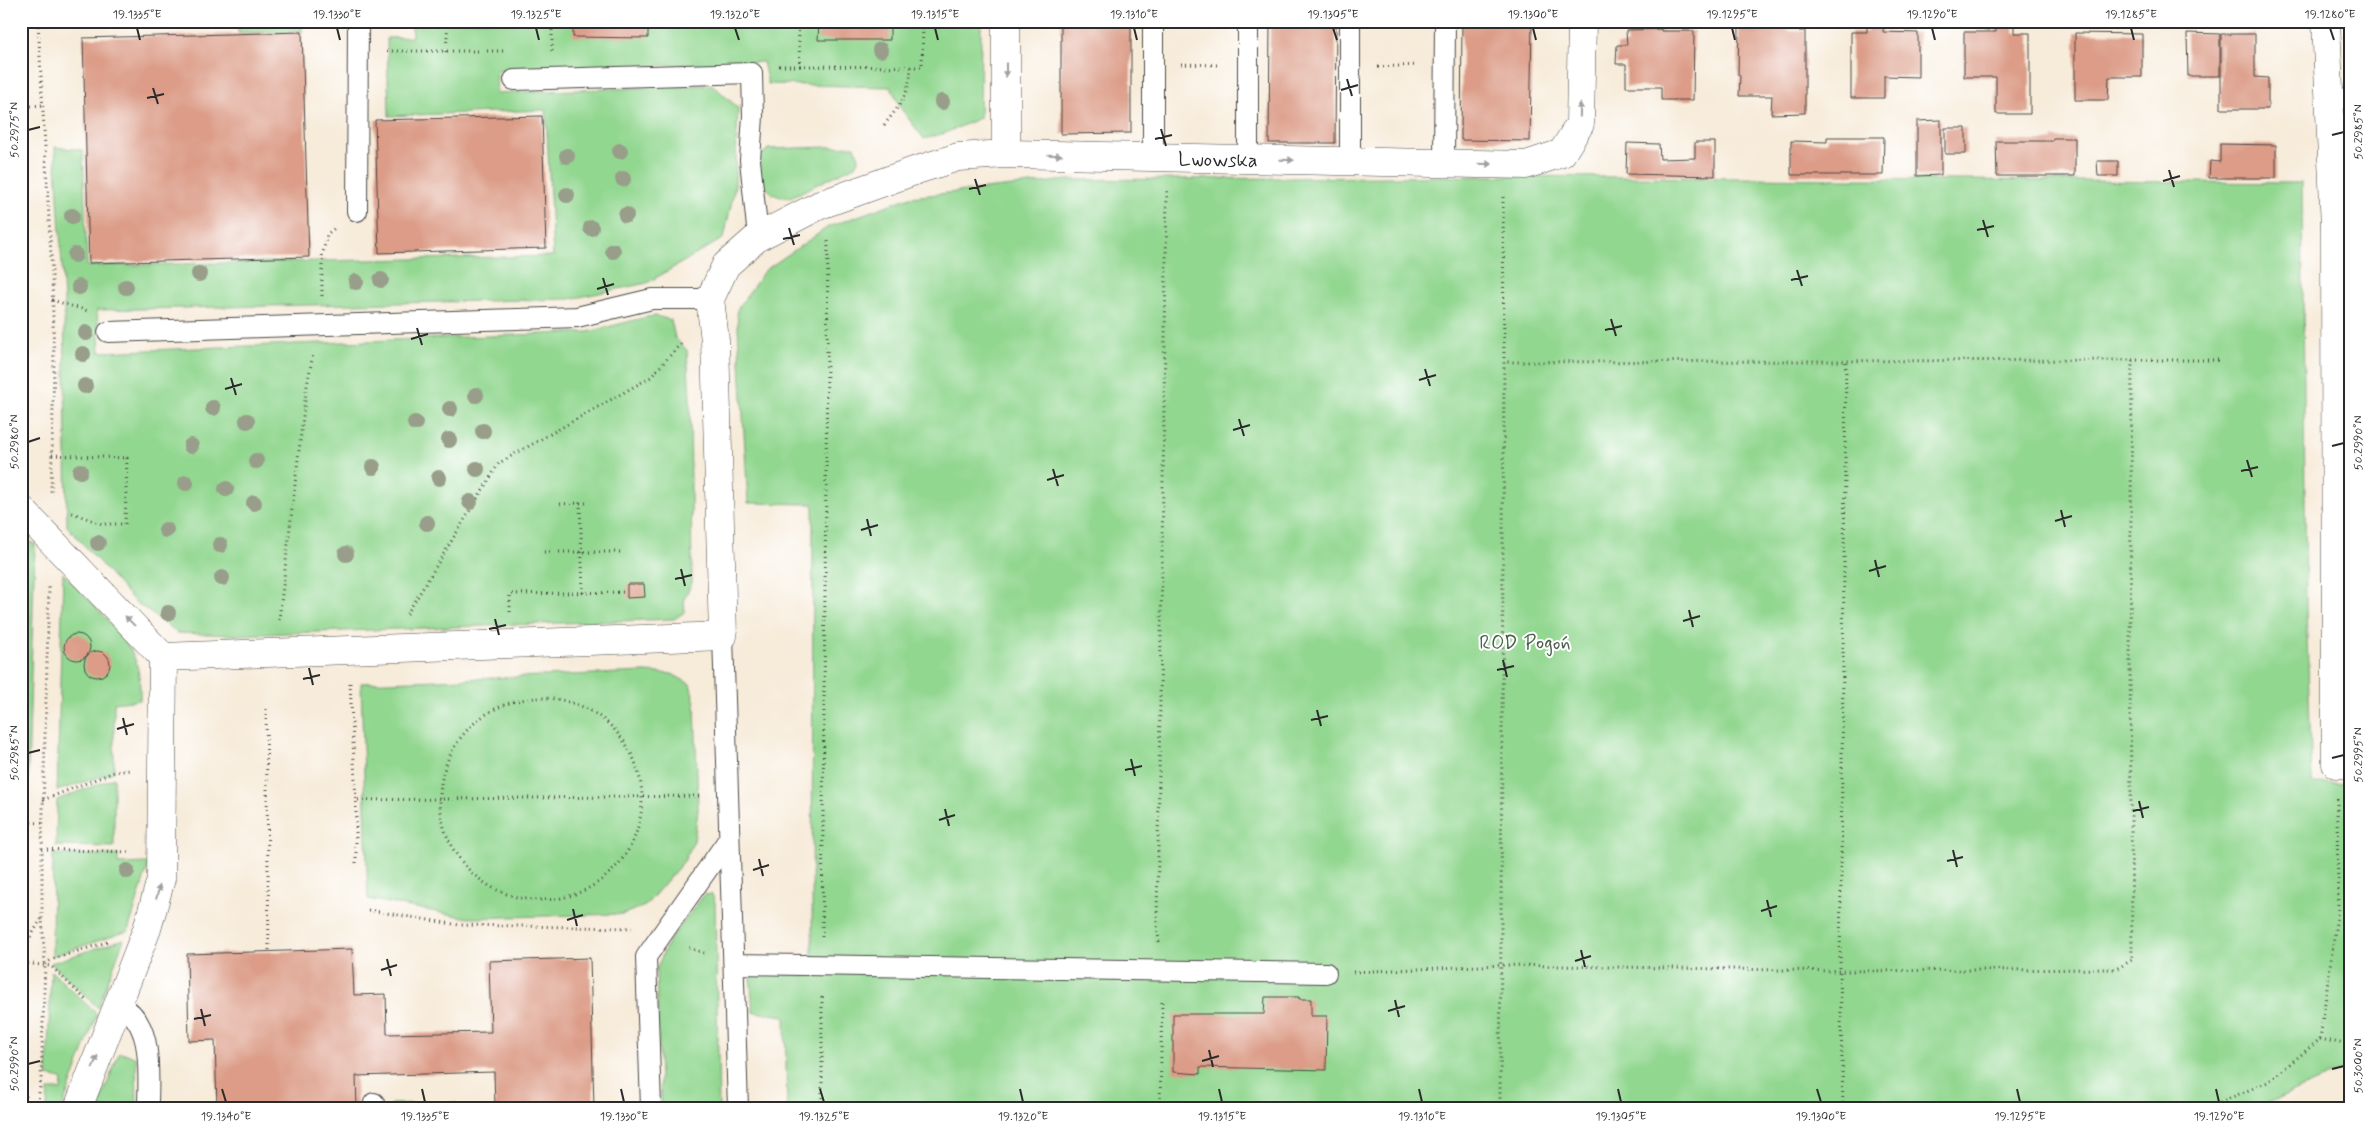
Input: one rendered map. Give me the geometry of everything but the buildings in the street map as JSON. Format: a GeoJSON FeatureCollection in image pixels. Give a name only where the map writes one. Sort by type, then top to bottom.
{"type":"FeatureCollection","features":[{"type":"Feature","properties":{"kind":"street"},"geometry":{"type":"LineString","coordinates":[[1006,21],[1006,154]]}},
{"type":"Feature","properties":{"kind":"street","name":"Lwowska"},"geometry":{"type":"LineString","coordinates":[[710,299],[726,265],[758,237],[820,205],[917,170],[958,158],[1006,154],[1526,165],[1562,153],[1580,124],[1582,21]]}},
{"type":"Feature","properties":{"kind":"street"},"geometry":{"type":"LineString","coordinates":[[2326,21],[2340,99],[2343,229],[2344,764]]}},
{"type":"Feature","properties":{"kind":"street"},"geometry":{"type":"LineString","coordinates":[[163,657],[723,636],[715,340],[710,299]]}},
{"type":"Feature","properties":{"kind":"street"},"geometry":{"type":"LineString","coordinates":[[21,509],[163,657],[162,879],[147,929],[78,1108]]}},
{"type":"Feature","properties":{"kind":"lane"},"geometry":{"type":"LineString","coordinates":[[357,211],[356,53],[358,21]]}},
{"type":"Feature","properties":{"kind":"lane"},"geometry":{"type":"LineString","coordinates":[[1153,21],[1153,157]]}},
{"type":"Feature","properties":{"kind":"lane"},"geometry":{"type":"LineString","coordinates":[[1248,21],[1248,159]]}},
{"type":"Feature","properties":{"kind":"lane"},"geometry":{"type":"LineString","coordinates":[[1350,21],[1350,161]]}},
{"type":"Feature","properties":{"kind":"lane"},"geometry":{"type":"LineString","coordinates":[[1444,164],[1445,21]]}},
{"type":"Feature","properties":{"kind":"lane"},"geometry":{"type":"LineString","coordinates":[[514,80],[752,73],[753,116],[750,160],[758,237]]}},
{"type":"Feature","properties":{"kind":"lane"},"geometry":{"type":"LineString","coordinates":[[108,332],[577,317],[652,299],[710,299]]}},
{"type":"Feature","properties":{"kind":"lane"},"geometry":{"type":"LineString","coordinates":[[723,636],[728,840],[735,964],[738,1108]]}},
{"type":"Feature","properties":{"kind":"lane"},"geometry":{"type":"LineString","coordinates":[[651,1108],[646,957],[728,840]]}},
{"type":"Feature","properties":{"kind":"lane"},"geometry":{"type":"LineString","coordinates":[[735,964],[1326,973]]}},
{"type":"Feature","properties":{"kind":"lane"},"geometry":{"type":"LineString","coordinates":[[114,1014],[130,1010],[140,1023],[148,1059],[148,1108]]}},
{"type":"Feature","properties":{"kind":"path"},"geometry":{"type":"LineString","coordinates":[[36,1108],[41,1078],[45,965],[42,918],[42,848],[52,455],[52,300],[38,21]]}},
{"type":"Feature","properties":{"kind":"path"},"geometry":{"type":"LineString","coordinates":[[446,52],[448,21]]}},
{"type":"Feature","properties":{"kind":"path"},"geometry":{"type":"LineString","coordinates":[[542,50],[552,50],[552,21]]}},
{"type":"Feature","properties":{"kind":"path"},"geometry":{"type":"LineString","coordinates":[[798,21],[800,66]]}},
{"type":"Feature","properties":{"kind":"path"},"geometry":{"type":"LineString","coordinates":[[752,73],[765,65],[922,67],[923,21]]}},
{"type":"Feature","properties":{"kind":"path"},"geometry":{"type":"LineString","coordinates":[[356,53],[380,51],[513,51]]}},
{"type":"Feature","properties":{"kind":"path"},"geometry":{"type":"LineString","coordinates":[[884,125],[904,100],[910,86],[911,67]]}},
{"type":"Feature","properties":{"kind":"path"},"geometry":{"type":"LineString","coordinates":[[21,107],[42,105]]}},
{"type":"Feature","properties":{"kind":"path"},"geometry":{"type":"LineString","coordinates":[[1160,1108],[1162,972],[1157,925],[1167,188]]}},
{"type":"Feature","properties":{"kind":"path"},"geometry":{"type":"LineString","coordinates":[[1500,1108],[1504,362],[1503,195]]}},
{"type":"Feature","properties":{"kind":"path"},"geometry":{"type":"LineString","coordinates":[[822,1108],[828,236]]}},
{"type":"Feature","properties":{"kind":"path"},"geometry":{"type":"LineString","coordinates":[[322,257],[322,294]]}},
{"type":"Feature","properties":{"kind":"path"},"geometry":{"type":"LineString","coordinates":[[52,300],[92,313],[103,319],[108,332]]}},
{"type":"Feature","properties":{"kind":"path"},"geometry":{"type":"LineString","coordinates":[[1842,1108],[1840,971],[1846,360]]}},
{"type":"Feature","properties":{"kind":"path"},"geometry":{"type":"LineString","coordinates":[[1326,973],[1502,965],[1840,971],[2116,969],[2132,960],[2130,661],[2132,360]]}},
{"type":"Feature","properties":{"kind":"path"},"geometry":{"type":"LineString","coordinates":[[1504,362],[2222,360]]}},
{"type":"Feature","properties":{"kind":"path"},"geometry":{"type":"LineString","coordinates":[[397,648],[400,627],[499,463],[603,406],[658,371]]}},
{"type":"Feature","properties":{"kind":"path"},"geometry":{"type":"LineString","coordinates":[[264,653],[277,632],[306,391]]}},
{"type":"Feature","properties":{"kind":"path"},"geometry":{"type":"LineString","coordinates":[[52,455],[127,458],[125,524],[102,524],[68,511]]}},
{"type":"Feature","properties":{"kind":"path"},"geometry":{"type":"LineString","coordinates":[[580,503],[583,593]]}},
{"type":"Feature","properties":{"kind":"path"},"geometry":{"type":"LineString","coordinates":[[560,504],[589,503]]}},
{"type":"Feature","properties":{"kind":"path"},"geometry":{"type":"LineString","coordinates":[[544,552],[620,552]]}},
{"type":"Feature","properties":{"kind":"path"},"geometry":{"type":"LineString","coordinates":[[516,595],[627,592]]}},
{"type":"Feature","properties":{"kind":"path"},"geometry":{"type":"LineString","coordinates":[[348,650],[356,800],[356,863]]}},
{"type":"Feature","properties":{"kind":"path"},"geometry":{"type":"LineString","coordinates":[[518,699],[560,699],[596,712],[626,739],[641,776],[642,797],[641,819],[628,854],[601,881],[563,899],[522,898],[486,886],[459,862],[443,824],[441,799],[444,771],[454,744],[481,717],[518,699]]}},
{"type":"Feature","properties":{"kind":"path"},"geometry":{"type":"LineString","coordinates":[[266,709],[270,951]]}},
{"type":"Feature","properties":{"kind":"path"},"geometry":{"type":"LineString","coordinates":[[2206,1108],[2268,1082],[2320,1039],[2338,908],[2344,764]]}},
{"type":"Feature","properties":{"kind":"path"},"geometry":{"type":"LineString","coordinates":[[43,800],[114,772],[163,765]]}},
{"type":"Feature","properties":{"kind":"path"},"geometry":{"type":"LineString","coordinates":[[356,800],[728,797]]}},
{"type":"Feature","properties":{"kind":"path"},"geometry":{"type":"LineString","coordinates":[[21,822],[43,823]]}},
{"type":"Feature","properties":{"kind":"path"},"geometry":{"type":"LineString","coordinates":[[42,848],[163,854]]}},
{"type":"Feature","properties":{"kind":"path"},"geometry":{"type":"LineString","coordinates":[[368,910],[459,925],[640,928],[659,938],[735,964]]}},
{"type":"Feature","properties":{"kind":"path"},"geometry":{"type":"LineString","coordinates":[[21,1065],[23,950],[42,918]]}},
{"type":"Feature","properties":{"kind":"path"},"geometry":{"type":"LineString","coordinates":[[45,965],[53,959],[147,929]]}},
{"type":"Feature","properties":{"kind":"path"},"geometry":{"type":"LineString","coordinates":[[23,963],[51,966],[114,1014]]}},
{"type":"Feature","properties":{"kind":"path"},"geometry":{"type":"LineString","coordinates":[[2320,1039],[2346,1044],[2351,1042]]}},
{"type":"Feature","properties":{"kind":"path"},"geometry":{"type":"LineString","coordinates":[[21,1082],[30,1108]]}},
{"type":"Feature","properties":{"kind":"green space"},"geometry":{"type":"Polygon","coordinates":[[[238,21],[302,21],[302,32],[238,33],[238,21]]]}},
{"type":"Feature","properties":{"kind":"green space"},"geometry":{"type":"Polygon","coordinates":[[[412,21],[981,21],[980,118],[945,133],[924,139],[902,110],[891,87],[768,84],[763,62],[497,71],[496,93],[713,85],[738,108],[735,186],[724,238],[647,283],[570,299],[97,310],[100,352],[588,332],[656,316],[671,320],[675,338],[687,350],[690,399],[692,583],[684,599],[685,612],[674,619],[234,635],[178,633],[134,601],[67,526],[64,300],[55,147],[83,150],[87,266],[553,256],[546,110],[389,116],[387,38],[412,37],[412,21]]]}},
{"type":"Feature","properties":{"kind":"green space"},"geometry":{"type":"Polygon","coordinates":[[[855,146],[859,158],[855,166],[789,198],[772,194],[757,176],[759,157],[768,149],[855,146]]]}},
{"type":"Feature","properties":{"kind":"green space","name":"ROD Pogoń"},"geometry":{"type":"Polygon","coordinates":[[[1503,176],[2302,183],[2306,607],[2312,783],[2351,784],[2351,1066],[2258,1108],[787,1108],[785,1016],[753,1012],[750,973],[812,976],[813,504],[748,503],[737,310],[764,271],[828,227],[910,197],[1068,180],[1503,176]]]}},
{"type":"Feature","properties":{"kind":"green space"},"geometry":{"type":"Polygon","coordinates":[[[26,541],[35,544],[27,806],[21,806],[21,556],[26,541]]]}},
{"type":"Feature","properties":{"kind":"green space"},"geometry":{"type":"Polygon","coordinates":[[[63,573],[114,628],[131,651],[138,671],[140,700],[114,703],[114,772],[57,791],[63,573]]]}},
{"type":"Feature","properties":{"kind":"green space"},"geometry":{"type":"Polygon","coordinates":[[[646,672],[672,674],[690,684],[695,703],[698,810],[694,841],[684,861],[645,906],[623,914],[469,918],[368,899],[361,683],[646,672]]]}},
{"type":"Feature","properties":{"kind":"green space"},"geometry":{"type":"Polygon","coordinates":[[[114,778],[114,847],[56,846],[57,800],[114,778]]]}},
{"type":"Feature","properties":{"kind":"green space"},"geometry":{"type":"Polygon","coordinates":[[[53,854],[118,855],[118,864],[149,863],[128,931],[52,956],[53,854]]]}},
{"type":"Feature","properties":{"kind":"green space"},"geometry":{"type":"Polygon","coordinates":[[[712,894],[715,902],[719,1108],[661,1108],[656,970],[668,942],[704,895],[712,894]]]}},
{"type":"Feature","properties":{"kind":"green space"},"geometry":{"type":"Polygon","coordinates":[[[124,939],[98,1008],[51,963],[124,939]]]}},
{"type":"Feature","properties":{"kind":"green space"},"geometry":{"type":"Polygon","coordinates":[[[51,971],[97,1014],[62,1108],[47,1108],[48,1090],[61,1090],[62,1079],[47,1076],[51,971]]]}},
{"type":"Feature","properties":{"kind":"green space"},"geometry":{"type":"Polygon","coordinates":[[[119,1053],[136,1058],[137,1108],[98,1108],[119,1053]]]}},
{"type":"Feature","properties":{"kind":"green space"},"geometry":{"type":"Polygon","coordinates":[[[456,1103],[456,1108],[391,1108],[391,1104],[456,1103]]]}}]}
